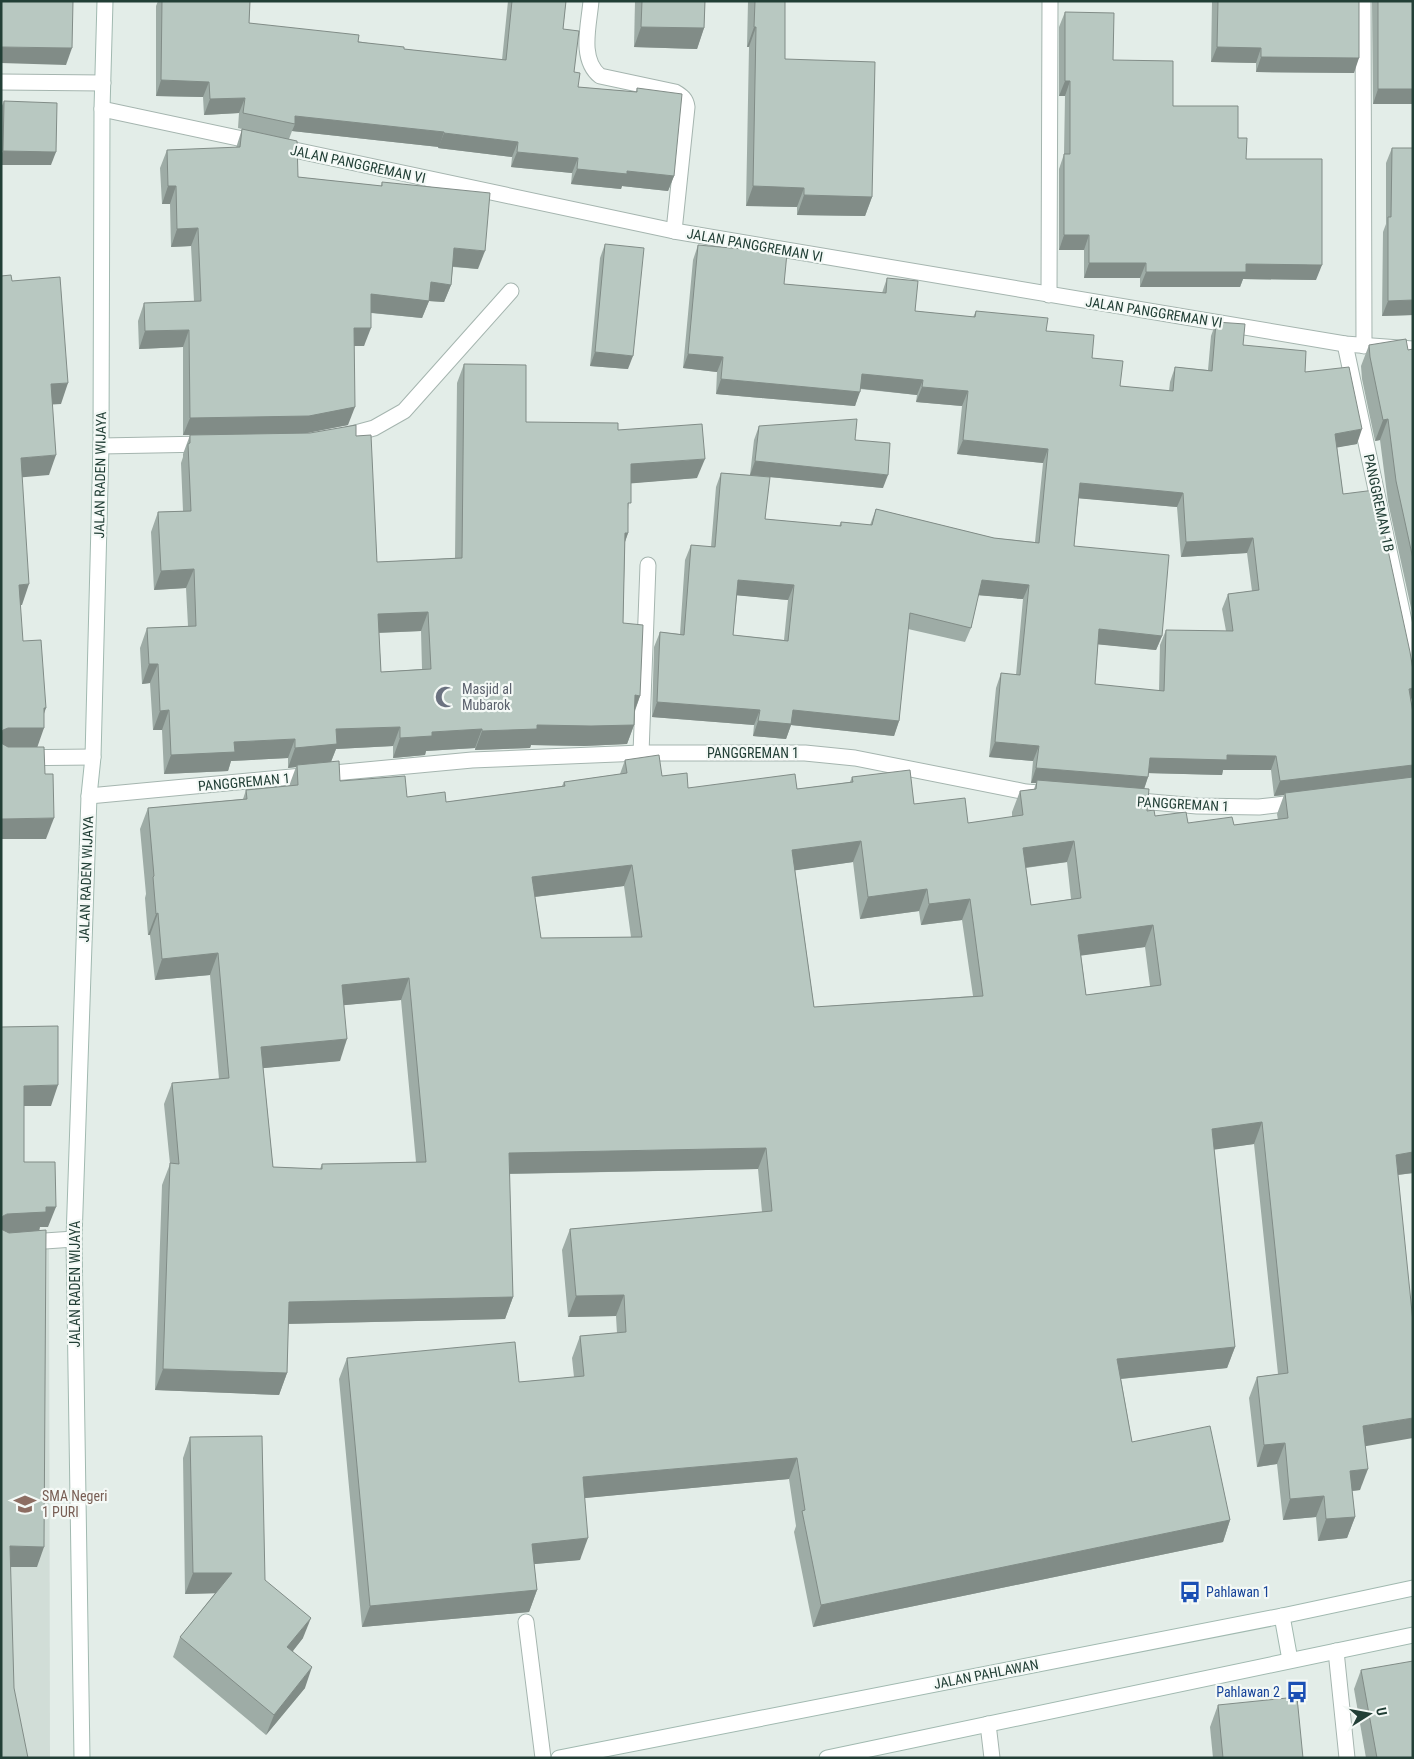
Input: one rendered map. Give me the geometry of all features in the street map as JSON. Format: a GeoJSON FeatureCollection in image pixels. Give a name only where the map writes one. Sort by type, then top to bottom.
{"type":"FeatureCollection","features":[{"type":"Feature","properties":{"kind":"street","name":"JALAN RADEN WIJAYA"},"geometry":{"type":"LineString","coordinates":[[82,1758],[74,1239],[89,796],[93,757],[101,446],[102,109],[105,1]]}},
{"type":"Feature","properties":{"kind":"street"},"geometry":{"type":"LineString","coordinates":[[592,1],[587,49],[588,60],[592,70],[600,76],[675,92],[682,96],[686,102],[674,231]]}},
{"type":"Feature","properties":{"kind":"street"},"geometry":{"type":"LineString","coordinates":[[1049,295],[1050,1]]}},
{"type":"Feature","properties":{"kind":"street"},"geometry":{"type":"LineString","coordinates":[[1363,1],[1364,346]]}},
{"type":"Feature","properties":{"kind":"street"},"geometry":{"type":"LineString","coordinates":[[1,82],[103,83]]}},
{"type":"Feature","properties":{"kind":"street","name":"JALAN PANGGREMAN VI"},"geometry":{"type":"LineString","coordinates":[[102,109],[674,231],[1345,344],[1413,349]]}},
{"type":"Feature","properties":{"kind":"street"},"geometry":{"type":"LineString","coordinates":[[322,440],[374,428],[404,411],[511,291]]}},
{"type":"Feature","properties":{"kind":"street","name":"PANGGREMAN 1B"},"geometry":{"type":"LineString","coordinates":[[1345,344],[1413,663]]}},
{"type":"Feature","properties":{"kind":"street"},"geometry":{"type":"LineString","coordinates":[[101,446],[226,444]]}},
{"type":"Feature","properties":{"kind":"street"},"geometry":{"type":"LineString","coordinates":[[640,753],[648,565]]}},
{"type":"Feature","properties":{"kind":"street","name":"PANGGREMAN 1"},"geometry":{"type":"LineString","coordinates":[[89,796],[472,760],[640,753],[805,753],[855,758],[1026,792],[1054,795]]}},
{"type":"Feature","properties":{"kind":"street"},"geometry":{"type":"LineString","coordinates":[[1,758],[93,757]]}},
{"type":"Feature","properties":{"kind":"street","name":"PANGGREMAN 1"},"geometry":{"type":"LineString","coordinates":[[1111,799],[1197,806],[1259,807],[1315,800]]}},
{"type":"Feature","properties":{"kind":"street"},"geometry":{"type":"LineString","coordinates":[[1,1244],[74,1239]]}},
{"type":"Feature","properties":{"kind":"street","name":"JALAN PAHLAWAN"},"geometry":{"type":"LineString","coordinates":[[560,1758],[1282,1616],[1413,1588]]}},
{"type":"Feature","properties":{"kind":"street"},"geometry":{"type":"LineString","coordinates":[[1282,1616],[1290,1660]]}},
{"type":"Feature","properties":{"kind":"street"},"geometry":{"type":"LineString","coordinates":[[526,1622],[543,1758]]}},
{"type":"Feature","properties":{"kind":"street"},"geometry":{"type":"LineString","coordinates":[[827,1758],[1413,1635]]}},
{"type":"Feature","properties":{"kind":"street"},"geometry":{"type":"LineString","coordinates":[[1336,1651],[1347,1758]]}},
{"type":"Feature","properties":{"kind":"street"},"geometry":{"type":"LineString","coordinates":[[988,1724],[992,1758]]}},
{"type":"Feature","properties":{"kind":"shaded area","name":"SMA Negeri 1 PURI"},"geometry":{"type":"Polygon","coordinates":[[[49,1246],[50,1758],[1,1758],[1,1250],[49,1246]]]}},
{"type":"Feature","properties":{"kind":"building"},"geometry":{"type":"Polygon","coordinates":[[[1,1],[73,1],[72,48],[1,47],[1,1]]]}},
{"type":"Feature","properties":{"kind":"building"},"geometry":{"type":"Polygon","coordinates":[[[162,1],[250,1],[249,23],[359,35],[358,42],[506,60],[512,1],[566,1],[563,29],[579,31],[574,72],[580,73],[578,87],[637,92],[637,88],[682,94],[674,176],[627,171],[627,174],[577,169],[578,158],[517,152],[518,142],[295,116],[295,124],[243,113],[245,98],[210,99],[209,82],[161,80],[162,1]]]}},
{"type":"Feature","properties":{"kind":"building"},"geometry":{"type":"Polygon","coordinates":[[[642,1],[705,1],[704,28],[641,27],[642,1]]]}},
{"type":"Feature","properties":{"kind":"building"},"geometry":{"type":"Polygon","coordinates":[[[755,1],[785,1],[785,59],[875,62],[872,197],[804,195],[804,188],[753,186],[755,1]]]}},
{"type":"Feature","properties":{"kind":"building"},"geometry":{"type":"Polygon","coordinates":[[[1218,1],[1359,1],[1359,58],[1261,57],[1261,48],[1217,47],[1218,1]]]}},
{"type":"Feature","properties":{"kind":"building"},"geometry":{"type":"Polygon","coordinates":[[[1378,1],[1413,1],[1413,89],[1378,89],[1378,1]]]}},
{"type":"Feature","properties":{"kind":"building"},"geometry":{"type":"Polygon","coordinates":[[[1065,12],[1114,13],[1113,60],[1173,61],[1173,106],[1238,106],[1238,138],[1247,138],[1246,159],[1322,159],[1322,265],[1246,264],[1246,272],[1146,272],[1146,263],[1089,263],[1089,235],[1064,235],[1064,154],[1070,154],[1070,81],[1065,81],[1065,12]]]}},
{"type":"Feature","properties":{"kind":"building"},"geometry":{"type":"Polygon","coordinates":[[[4,101],[57,103],[56,152],[3,151],[4,101]]]}},
{"type":"Feature","properties":{"kind":"building"},"geometry":{"type":"Polygon","coordinates":[[[242,129],[297,141],[298,177],[382,186],[382,182],[490,193],[485,251],[454,248],[451,285],[431,282],[429,301],[371,294],[371,328],[354,328],[355,407],[309,416],[190,418],[189,330],[145,331],[144,303],[201,301],[198,228],[177,229],[176,186],[168,186],[167,150],[240,147],[242,129]]]}},
{"type":"Feature","properties":{"kind":"building"},"geometry":{"type":"Polygon","coordinates":[[[1392,148],[1413,148],[1413,300],[1388,301],[1388,217],[1391,217],[1392,148]]]}},
{"type":"Feature","properties":{"kind":"building"},"geometry":{"type":"Polygon","coordinates":[[[605,244],[644,248],[633,356],[595,352],[605,244]]]}},
{"type":"Feature","properties":{"kind":"building"},"geometry":{"type":"Polygon","coordinates":[[[698,245],[787,253],[784,284],[886,293],[887,278],[918,281],[915,311],[975,317],[976,311],[1048,318],[1046,331],[1094,335],[1092,358],[1123,361],[1120,386],[1173,391],[1175,367],[1212,371],[1216,322],[1245,324],[1243,345],[1306,351],[1305,372],[1349,367],[1362,429],[1335,434],[1343,494],[1375,490],[1413,670],[1413,688],[1409,689],[1413,713],[1413,765],[1280,781],[1276,756],[1227,755],[1227,760],[1150,758],[1148,777],[1036,768],[1039,746],[995,742],[1001,673],[1020,675],[1029,585],[982,580],[971,628],[910,613],[899,721],[793,710],[791,724],[758,721],[760,710],[657,702],[660,632],[684,635],[691,545],[715,547],[721,473],[770,477],[765,519],[841,526],[841,522],[872,525],[876,509],[994,538],[1039,543],[1048,449],[963,440],[968,391],[922,387],[923,380],[862,374],[860,392],[721,379],[723,357],[688,354],[698,245]],[[1080,483],[1074,546],[1169,555],[1162,636],[1099,629],[1095,684],[1164,691],[1166,630],[1233,631],[1228,594],[1259,590],[1253,538],[1186,542],[1183,493],[1080,483]],[[738,580],[733,635],[788,641],[794,585],[738,580]]]}},
{"type":"Feature","properties":{"kind":"building"},"geometry":{"type":"Polygon","coordinates":[[[11,275],[12,281],[60,277],[68,383],[51,384],[56,455],[21,458],[29,584],[19,585],[23,641],[41,640],[46,708],[44,708],[44,728],[8,728],[1,733],[1,276],[11,275]]]}},
{"type":"Feature","properties":{"kind":"building"},"geometry":{"type":"Polygon","coordinates":[[[1406,339],[1408,350],[1413,349],[1413,559],[1396,481],[1388,419],[1383,420],[1369,345],[1406,339]]]}},
{"type":"Feature","properties":{"kind":"building"},"geometry":{"type":"Polygon","coordinates":[[[464,364],[526,365],[526,422],[618,423],[618,430],[702,424],[705,459],[631,464],[631,503],[628,503],[628,533],[625,533],[623,623],[643,625],[640,696],[635,695],[634,725],[537,725],[537,729],[482,731],[482,729],[432,732],[432,736],[400,738],[400,727],[336,729],[337,744],[295,748],[295,739],[234,742],[235,752],[171,755],[169,710],[160,711],[158,664],[149,664],[147,628],[196,626],[194,569],[161,571],[158,512],[191,511],[188,444],[190,443],[190,435],[310,433],[356,425],[356,436],[371,435],[377,562],[462,558],[464,364]],[[428,612],[378,614],[381,672],[431,669],[428,612]]]}},
{"type":"Feature","properties":{"kind":"building"},"geometry":{"type":"Polygon","coordinates":[[[857,419],[855,440],[890,443],[888,475],[755,461],[759,426],[857,419]]]}},
{"type":"Feature","properties":{"kind":"building"},"geometry":{"type":"Polygon","coordinates":[[[1,743],[8,747],[44,747],[45,774],[53,774],[54,818],[1,819],[1,743]]]}},
{"type":"Feature","properties":{"kind":"building"},"geometry":{"type":"Polygon","coordinates":[[[659,755],[662,776],[687,773],[688,788],[795,774],[797,789],[853,782],[852,777],[910,770],[914,804],[965,798],[968,823],[1023,815],[1020,791],[1036,789],[1037,780],[1149,789],[1147,811],[1154,810],[1155,816],[1186,812],[1188,823],[1232,817],[1234,825],[1288,818],[1285,793],[1413,777],[1413,1152],[1396,1155],[1413,1322],[1413,1418],[1363,1426],[1368,1469],[1350,1471],[1355,1517],[1326,1519],[1324,1496],[1290,1499],[1285,1443],[1264,1445],[1257,1377],[1288,1373],[1262,1122],[1212,1129],[1235,1347],[1117,1359],[1132,1442],[1210,1426],[1230,1520],[821,1605],[802,1511],[805,1510],[797,1458],[583,1477],[588,1538],[532,1544],[537,1590],[370,1606],[347,1358],[515,1342],[519,1382],[584,1376],[580,1336],[626,1332],[624,1295],[576,1296],[570,1229],[772,1211],[766,1148],[509,1153],[513,1297],[289,1302],[287,1373],[163,1369],[170,1163],[179,1164],[172,1083],[229,1078],[218,953],[162,959],[158,913],[156,914],[148,808],[247,799],[246,790],[298,785],[297,765],[339,761],[340,781],[405,776],[407,797],[445,792],[446,802],[565,786],[564,782],[627,773],[625,760],[659,755]],[[861,841],[792,850],[814,1007],[983,996],[970,899],[929,904],[927,889],[868,897],[861,841]],[[1074,841],[1023,848],[1031,905],[1081,898],[1074,841]],[[632,865],[532,877],[541,938],[642,937],[632,865]],[[1153,925],[1078,935],[1086,995],[1161,985],[1153,925]],[[409,978],[342,985],[347,1039],[261,1047],[273,1167],[322,1169],[322,1164],[426,1162],[409,978]]]}},
{"type":"Feature","properties":{"kind":"building"},"geometry":{"type":"Polygon","coordinates":[[[58,1026],[58,1085],[24,1086],[24,1162],[55,1162],[56,1207],[46,1207],[46,1212],[7,1214],[1,1219],[1,1027],[58,1026]]]}},
{"type":"Feature","properties":{"kind":"building","name":"SMA Negeri 1 PURI"},"geometry":{"type":"Polygon","coordinates":[[[1,1229],[9,1233],[46,1230],[44,1547],[10,1546],[14,1688],[28,1758],[1,1758],[1,1229]]]}},
{"type":"Feature","properties":{"kind":"building"},"geometry":{"type":"Polygon","coordinates":[[[262,1436],[265,1580],[311,1618],[287,1647],[312,1667],[274,1715],[180,1637],[232,1573],[193,1573],[190,1437],[262,1436]]]}},
{"type":"Feature","properties":{"kind":"building"},"geometry":{"type":"Polygon","coordinates":[[[1413,1661],[1413,1758],[1377,1758],[1361,1670],[1413,1661]]]}},
{"type":"Feature","properties":{"kind":"building"},"geometry":{"type":"Polygon","coordinates":[[[1297,1697],[1303,1758],[1223,1758],[1218,1705],[1297,1697]]]}},
{"type":"Feature","properties":{"kind":"place","name":"Masjid al Mubarok"},"geometry":{"type":"Point","coordinates":[446,697]}},
{"type":"Feature","properties":{"kind":"place","name":"SMA Negeri 1 PURI"},"geometry":{"type":"Point","coordinates":[25,1504]}},
{"type":"Feature","properties":{"kind":"place","name":"Pahlawan 1"},"geometry":{"type":"Point","coordinates":[1190,1592]}},
{"type":"Feature","properties":{"kind":"place","name":"Pahlawan 2"},"geometry":{"type":"Point","coordinates":[1297,1692]}}]}
